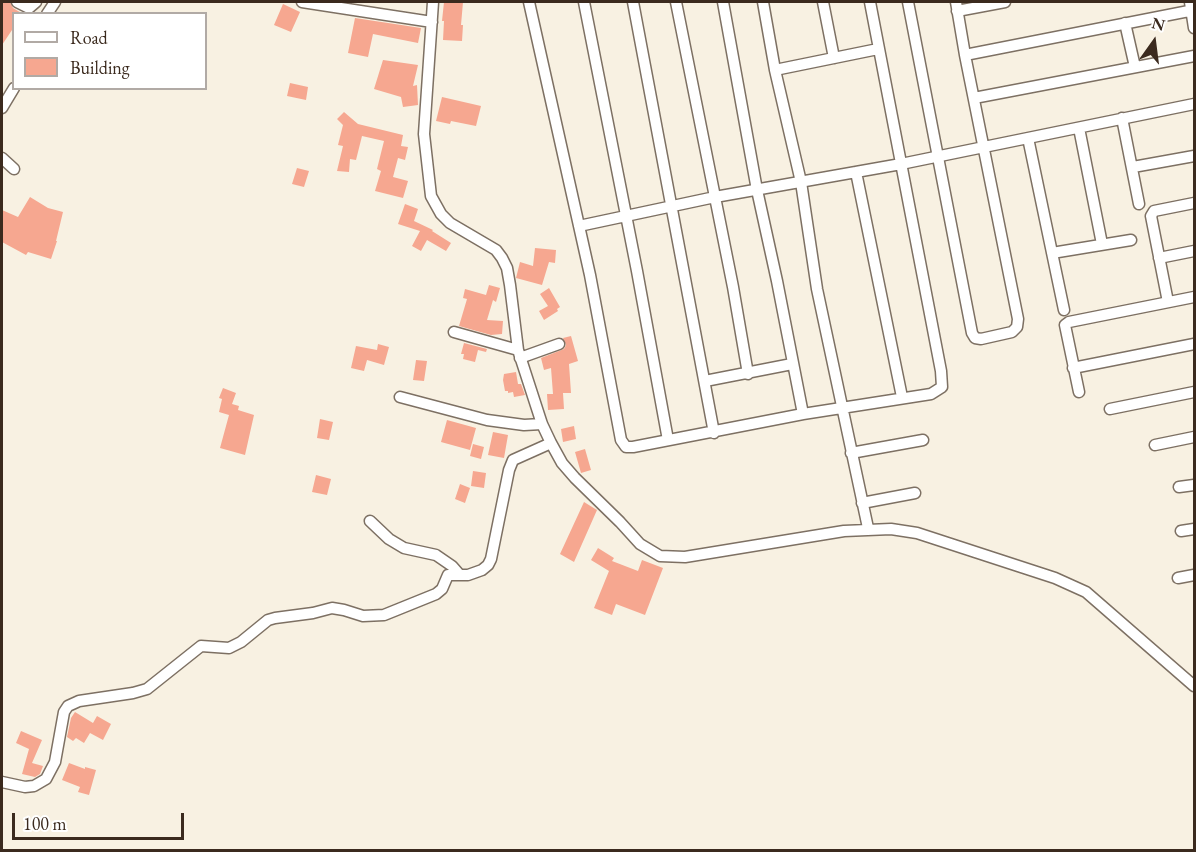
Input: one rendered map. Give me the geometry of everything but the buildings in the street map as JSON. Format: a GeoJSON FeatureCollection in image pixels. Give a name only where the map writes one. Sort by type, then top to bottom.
{"type":"FeatureCollection","features":[{"type":"Feature","properties":{"kind":"street"},"geometry":{"type":"LineString","coordinates":[[17,2],[29,8],[36,2]]}},
{"type":"Feature","properties":{"kind":"street"},"geometry":{"type":"LineString","coordinates":[[302,2],[324,3],[432,22]]}},
{"type":"Feature","properties":{"kind":"street"},"geometry":{"type":"LineString","coordinates":[[433,2],[424,134],[431,196],[441,214],[450,223],[496,250],[502,258],[507,268],[519,354],[542,424],[551,443],[562,464],[639,544],[660,556],[686,557],[868,528],[917,533],[1070,584],[1099,601],[1194,686]]}},
{"type":"Feature","properties":{"kind":"street"},"geometry":{"type":"LineString","coordinates":[[529,2],[602,332],[622,444],[626,447],[714,433],[803,414],[931,394],[942,387],[943,381],[870,2]]}},
{"type":"Feature","properties":{"kind":"street"},"geometry":{"type":"LineString","coordinates":[[584,2],[668,440]]}},
{"type":"Feature","properties":{"kind":"street"},"geometry":{"type":"LineString","coordinates":[[633,2],[714,433]]}},
{"type":"Feature","properties":{"kind":"street"},"geometry":{"type":"LineString","coordinates":[[676,2],[748,374]]}},
{"type":"Feature","properties":{"kind":"street"},"geometry":{"type":"LineString","coordinates":[[723,2],[757,190],[776,271],[803,414]]}},
{"type":"Feature","properties":{"kind":"street"},"geometry":{"type":"LineString","coordinates":[[763,2],[775,70],[801,182],[817,289],[868,528]]}},
{"type":"Feature","properties":{"kind":"street"},"geometry":{"type":"LineString","coordinates":[[823,2],[834,58]]}},
{"type":"Feature","properties":{"kind":"street"},"geometry":{"type":"LineString","coordinates":[[908,2],[972,333],[975,338],[981,339],[1012,332],[1017,327],[1018,320],[957,6],[1005,2]]}},
{"type":"Feature","properties":{"kind":"street"},"geometry":{"type":"LineString","coordinates":[[965,55],[1125,24],[1192,7],[1194,28]]}},
{"type":"Feature","properties":{"kind":"street"},"geometry":{"type":"LineString","coordinates":[[1125,24],[1135,68]]}},
{"type":"Feature","properties":{"kind":"street"},"geometry":{"type":"LineString","coordinates":[[775,70],[878,49]]}},
{"type":"Feature","properties":{"kind":"street"},"geometry":{"type":"LineString","coordinates":[[974,98],[1194,56]]}},
{"type":"Feature","properties":{"kind":"street"},"geometry":{"type":"LineString","coordinates":[[2,108],[13,90]]}},
{"type":"Feature","properties":{"kind":"street"},"geometry":{"type":"LineString","coordinates":[[579,226],[715,197],[901,164],[1194,104]]}},
{"type":"Feature","properties":{"kind":"street"},"geometry":{"type":"LineString","coordinates":[[1122,118],[1139,204]]}},
{"type":"Feature","properties":{"kind":"street"},"geometry":{"type":"LineString","coordinates":[[1079,128],[1102,244]]}},
{"type":"Feature","properties":{"kind":"street"},"geometry":{"type":"LineString","coordinates":[[1028,138],[1064,310]]}},
{"type":"Feature","properties":{"kind":"street"},"geometry":{"type":"LineString","coordinates":[[1133,167],[1194,156]]}},
{"type":"Feature","properties":{"kind":"street"},"geometry":{"type":"LineString","coordinates":[[2,158],[14,169]]}},
{"type":"Feature","properties":{"kind":"street"},"geometry":{"type":"LineString","coordinates":[[855,172],[902,398]]}},
{"type":"Feature","properties":{"kind":"street"},"geometry":{"type":"LineString","coordinates":[[1168,302],[1151,216],[1154,211],[1194,203]]}},
{"type":"Feature","properties":{"kind":"street"},"geometry":{"type":"LineString","coordinates":[[1052,253],[1131,240]]}},
{"type":"Feature","properties":{"kind":"street"},"geometry":{"type":"LineString","coordinates":[[1159,258],[1194,251]]}},
{"type":"Feature","properties":{"kind":"street"},"geometry":{"type":"LineString","coordinates":[[1079,392],[1065,325],[1069,322],[1194,297]]}},
{"type":"Feature","properties":{"kind":"street"},"geometry":{"type":"LineString","coordinates":[[454,332],[519,354],[559,344]]}},
{"type":"Feature","properties":{"kind":"street"},"geometry":{"type":"LineString","coordinates":[[1073,368],[1194,344]]}},
{"type":"Feature","properties":{"kind":"street"},"geometry":{"type":"LineString","coordinates":[[705,381],[792,364]]}},
{"type":"Feature","properties":{"kind":"street"},"geometry":{"type":"LineString","coordinates":[[1110,409],[1194,392]]}},
{"type":"Feature","properties":{"kind":"street"},"geometry":{"type":"LineString","coordinates":[[400,396],[486,420],[514,424],[542,424]]}},
{"type":"Feature","properties":{"kind":"street"},"geometry":{"type":"LineString","coordinates":[[1155,445],[1194,437]]}},
{"type":"Feature","properties":{"kind":"street"},"geometry":{"type":"LineString","coordinates":[[851,453],[923,440]]}},
{"type":"Feature","properties":{"kind":"street"},"geometry":{"type":"LineString","coordinates":[[2,782],[25,787],[34,786],[46,779],[55,762],[64,712],[73,703],[147,689],[201,646],[229,648],[275,618],[313,614],[332,608],[363,616],[384,615],[436,594],[442,589],[447,575],[474,573],[488,565],[513,460],[551,443]]}},
{"type":"Feature","properties":{"kind":"street"},"geometry":{"type":"LineString","coordinates":[[1179,488],[1194,484]]}},
{"type":"Feature","properties":{"kind":"street"},"geometry":{"type":"LineString","coordinates":[[862,503],[915,493]]}},
{"type":"Feature","properties":{"kind":"street"},"geometry":{"type":"LineString","coordinates":[[370,521],[389,539],[404,548],[436,555],[459,574]]}},
{"type":"Feature","properties":{"kind":"street"},"geometry":{"type":"LineString","coordinates":[[1181,531],[1194,529]]}},
{"type":"Feature","properties":{"kind":"street"},"geometry":{"type":"LineString","coordinates":[[1178,578],[1194,575]]}}]}
